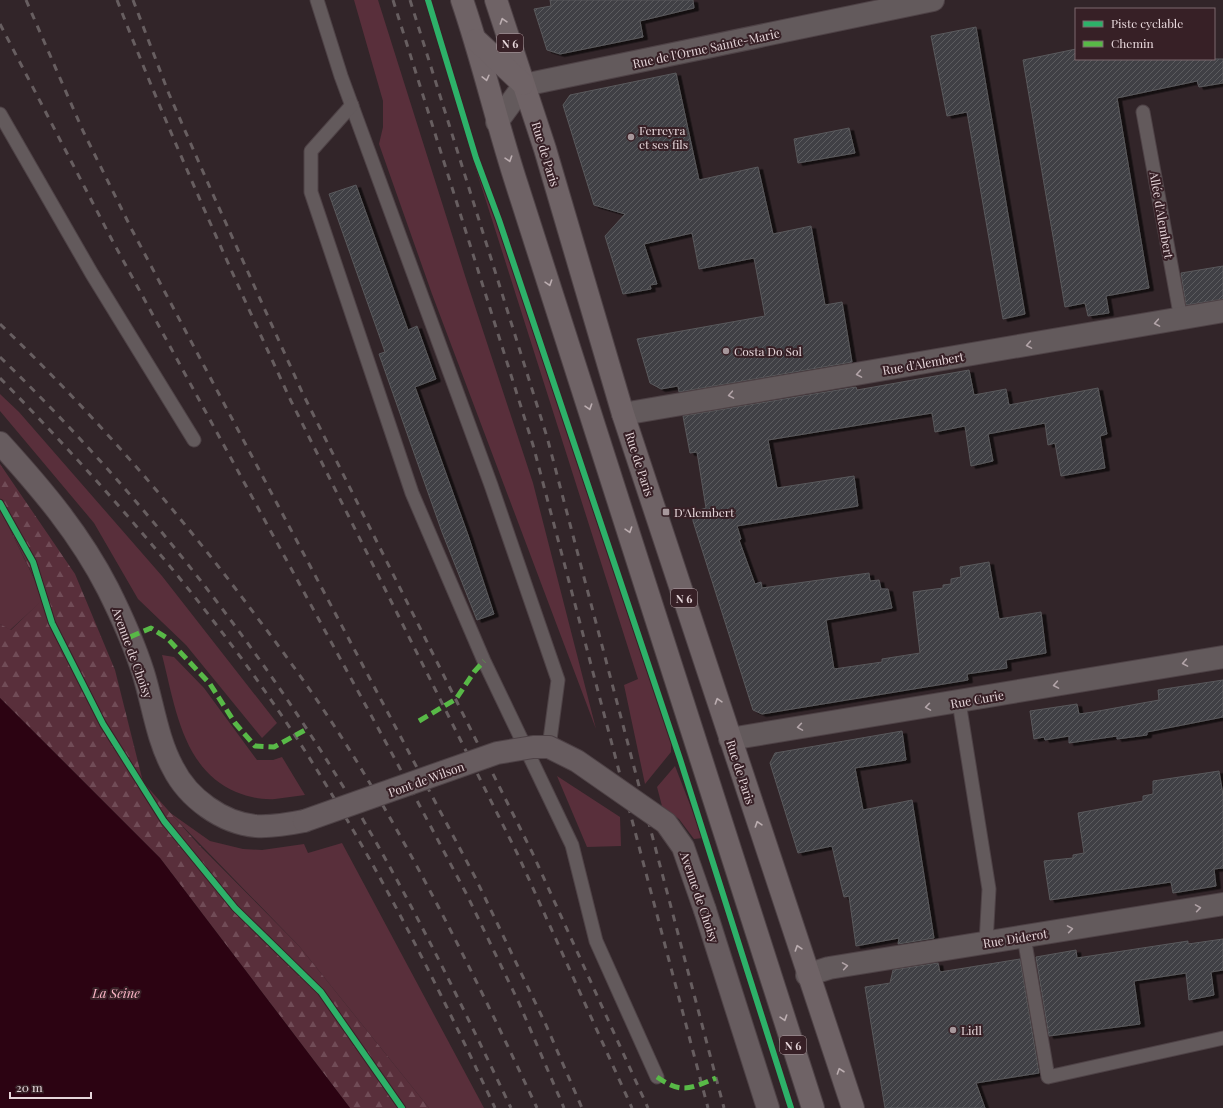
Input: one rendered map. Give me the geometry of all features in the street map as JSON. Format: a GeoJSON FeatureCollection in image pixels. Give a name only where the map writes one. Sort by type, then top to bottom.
{"type":"FeatureCollection","features":[{"type":"Feature","properties":{"kind":"main road","name":"N 6"},"geometry":{"type":"LineString","coordinates":[[462,0],[476,40],[497,122],[699,748],[813,1108]]}},
{"type":"Feature","properties":{"kind":"main road","name":"Rue de Paris"},"geometry":{"type":"LineString","coordinates":[[496,0],[547,157],[623,414],[852,1108]]}},
{"type":"Feature","properties":{"kind":"main road","name":"N 6"},"geometry":{"type":"LineString","coordinates":[[476,40],[524,85]]}},
{"type":"Feature","properties":{"kind":"main road","name":"Avenue de Choisy"},"geometry":{"type":"LineString","coordinates":[[0,443],[57,508],[84,548],[107,588],[130,637],[142,670],[166,752],[181,782],[207,808],[237,822],[255,826],[270,826],[304,821]]}},
{"type":"Feature","properties":{"kind":"main road","name":"Pont de Wilson"},"geometry":{"type":"LineString","coordinates":[[304,821],[497,754],[533,747],[549,747]]}},
{"type":"Feature","properties":{"kind":"main road","name":"Avenue de Choisy"},"geometry":{"type":"LineString","coordinates":[[549,747],[577,761],[666,823],[683,847],[705,910],[768,1108]]}},
{"type":"Feature","properties":{"kind":"street","name":"Rue de l'Orme Sainte-Marie"},"geometry":{"type":"LineString","coordinates":[[524,85],[930,0]]}},
{"type":"Feature","properties":{"kind":"street"},"geometry":{"type":"LineString","coordinates":[[497,122],[524,85]]}},
{"type":"Feature","properties":{"kind":"street","name":"Rue d'Alembert"},"geometry":{"type":"LineString","coordinates":[[623,414],[1223,311]]}},
{"type":"Feature","properties":{"kind":"street","name":"Rue Curie"},"geometry":{"type":"LineString","coordinates":[[730,739],[1223,657]]}},
{"type":"Feature","properties":{"kind":"street","name":"Rue Diderot"},"geometry":{"type":"LineString","coordinates":[[807,975],[829,968],[1223,904]]}},
{"type":"Feature","properties":{"kind":"lane"},"geometry":{"type":"LineString","coordinates":[[317,0],[352,105],[491,485],[558,680],[549,747]]}},
{"type":"Feature","properties":{"kind":"lane"},"geometry":{"type":"LineString","coordinates":[[352,105],[311,151],[311,192],[412,493],[484,662],[572,846],[596,941],[656,1078]]}},
{"type":"Feature","properties":{"kind":"lane","name":"Allée d'Alembert"},"geometry":{"type":"LineString","coordinates":[[1143,112],[1181,319]]}},
{"type":"Feature","properties":{"kind":"lane"},"geometry":{"type":"LineString","coordinates":[[0,114],[92,274],[194,440]]}},
{"type":"Feature","properties":{"kind":"lane"},"geometry":{"type":"LineString","coordinates":[[959,702],[989,889],[986,943]]}},
{"type":"Feature","properties":{"kind":"lane"},"geometry":{"type":"LineString","coordinates":[[1024,937],[1048,1077],[1223,1038]]}},
{"type":"Feature","properties":{"kind":"green space"},"geometry":{"type":"Polygon","coordinates":[[[354,0],[378,0],[467,282],[533,483],[596,729],[432,294],[379,144],[383,127],[383,101],[354,0]]]}},
{"type":"Feature","properties":{"kind":"green space"},"geometry":{"type":"Polygon","coordinates":[[[473,139],[525,295],[543,340],[671,739],[671,752],[645,784],[624,685],[638,679],[467,141],[473,139]]]}},
{"type":"Feature","properties":{"kind":"green space"},"geometry":{"type":"Polygon","coordinates":[[[0,394],[19,412],[162,576],[277,723],[262,738],[186,645],[138,599],[94,523],[0,411],[0,394]]]}},
{"type":"Feature","properties":{"kind":"green space"},"geometry":{"type":"Polygon","coordinates":[[[0,464],[75,574],[115,670],[143,782],[198,844],[299,946],[429,1108],[350,1108],[160,858],[0,698],[0,624],[11,630],[44,598],[0,509],[0,464]]]}},
{"type":"Feature","properties":{"kind":"green space"},"geometry":{"type":"Polygon","coordinates":[[[0,509],[44,599],[10,630],[0,624],[0,509]]]}},
{"type":"Feature","properties":{"kind":"green space"},"geometry":{"type":"Polygon","coordinates":[[[162,655],[174,657],[204,688],[257,760],[273,760],[282,757],[305,795],[279,799],[260,799],[250,797],[236,792],[218,782],[203,768],[192,752],[184,734],[171,694],[162,655]]]}},
{"type":"Feature","properties":{"kind":"green space"},"geometry":{"type":"Polygon","coordinates":[[[675,766],[703,838],[694,839],[679,819],[662,806],[657,787],[675,766]]]}},
{"type":"Feature","properties":{"kind":"green space"},"geometry":{"type":"Polygon","coordinates":[[[557,776],[620,817],[621,846],[587,847],[557,776]]]}},
{"type":"Feature","properties":{"kind":"green space"},"geometry":{"type":"Polygon","coordinates":[[[169,812],[210,841],[243,849],[262,850],[304,844],[308,853],[342,843],[484,1108],[429,1108],[299,946],[169,812]]]}},
{"type":"Feature","properties":{"kind":"water","name":"La Seine"},"geometry":{"type":"Polygon","coordinates":[[[0,698],[160,858],[350,1108],[0,1108],[0,698]]]}},
{"type":"Feature","properties":{"kind":"building"},"geometry":{"type":"Polygon","coordinates":[[[550,0],[693,0],[694,8],[640,21],[643,37],[560,54],[547,50],[534,9],[551,6],[550,0]]]}},
{"type":"Feature","properties":{"kind":"building"},"geometry":{"type":"Polygon","coordinates":[[[976,27],[1025,314],[1003,319],[967,112],[947,116],[931,36],[976,27]]]}},
{"type":"Feature","properties":{"kind":"building"},"geometry":{"type":"Polygon","coordinates":[[[1075,49],[1075,60],[1223,59],[1223,83],[1199,87],[1197,81],[1117,98],[1149,288],[1106,296],[1109,313],[1088,316],[1085,303],[1065,307],[1023,60],[1075,49]]]}},
{"type":"Feature","properties":{"kind":"building"},"geometry":{"type":"Polygon","coordinates":[[[676,73],[699,180],[758,167],[773,234],[811,226],[825,305],[842,302],[852,362],[679,392],[678,386],[661,389],[650,383],[637,339],[765,316],[754,258],[699,269],[692,233],[644,244],[657,284],[650,285],[651,289],[623,294],[605,236],[625,214],[594,205],[563,105],[570,95],[676,73]]]}},
{"type":"Feature","properties":{"kind":"building"},"geometry":{"type":"Polygon","coordinates":[[[849,128],[855,153],[798,163],[794,139],[849,128]]]}},
{"type":"Feature","properties":{"kind":"building"},"geometry":{"type":"Polygon","coordinates":[[[356,185],[408,330],[417,326],[436,379],[415,387],[468,535],[494,614],[477,620],[442,532],[379,354],[385,352],[329,194],[356,185]]]}},
{"type":"Feature","properties":{"kind":"building"},"geometry":{"type":"Polygon","coordinates":[[[1223,266],[1223,299],[1186,305],[1181,273],[1223,266]]]}},
{"type":"Feature","properties":{"kind":"building"},"geometry":{"type":"Polygon","coordinates":[[[969,370],[974,395],[1006,389],[1009,405],[1098,388],[1107,434],[1100,436],[1105,468],[1061,476],[1055,443],[1048,445],[1045,423],[988,434],[993,461],[971,466],[965,426],[935,432],[932,413],[768,440],[777,488],[854,476],[858,506],[737,526],[741,539],[739,540],[755,584],[761,582],[762,588],[869,573],[870,581],[879,580],[881,589],[888,589],[892,608],[826,620],[834,669],[882,662],[882,659],[920,653],[913,592],[943,588],[943,585],[951,584],[951,579],[961,577],[960,567],[989,562],[999,619],[1041,612],[1046,653],[1006,660],[1007,668],[967,674],[968,680],[762,714],[753,710],[693,521],[693,512],[706,508],[697,452],[690,453],[683,416],[856,387],[857,390],[969,370]]]}},
{"type":"Feature","properties":{"kind":"building"},"geometry":{"type":"Polygon","coordinates":[[[1223,680],[1223,717],[1147,732],[1147,735],[1117,739],[1117,736],[1069,743],[1069,736],[1045,740],[1044,737],[1034,739],[1030,711],[1077,704],[1079,714],[1093,712],[1159,700],[1158,690],[1223,680]]]}},
{"type":"Feature","properties":{"kind":"building"},"geometry":{"type":"Polygon","coordinates":[[[902,731],[906,760],[855,768],[863,810],[912,800],[934,938],[898,944],[899,938],[856,946],[849,896],[844,897],[832,846],[798,853],[770,763],[775,753],[902,731]]]}},
{"type":"Feature","properties":{"kind":"building"},"geometry":{"type":"Polygon","coordinates":[[[1219,771],[1223,795],[1223,868],[1214,869],[1216,886],[1173,893],[1171,882],[1050,900],[1044,861],[1073,858],[1073,855],[1084,853],[1078,813],[1143,801],[1143,796],[1153,794],[1153,781],[1219,771]]]}},
{"type":"Feature","properties":{"kind":"building"},"geometry":{"type":"Polygon","coordinates":[[[1223,939],[1223,970],[1211,972],[1214,995],[1189,1000],[1186,973],[1134,981],[1140,1024],[1049,1036],[1036,957],[1076,950],[1077,958],[1188,941],[1188,944],[1223,939]]]}},
{"type":"Feature","properties":{"kind":"building","name":"Lidl"},"geometry":{"type":"Polygon","coordinates":[[[1020,959],[1039,1073],[976,1083],[985,1108],[885,1108],[865,987],[890,983],[893,970],[938,963],[940,972],[1020,959]]]}},
{"type":"Feature","properties":{"kind":"railway"},"geometry":{"type":"LineString","coordinates":[[26,0],[83,131],[132,230],[475,877],[546,1025],[582,1108]]}},
{"type":"Feature","properties":{"kind":"railway"},"geometry":{"type":"LineString","coordinates":[[117,0],[201,202],[291,401],[518,855],[632,1108]]}},
{"type":"Feature","properties":{"kind":"railway"},"geometry":{"type":"LineString","coordinates":[[133,0],[169,94],[302,392],[532,852],[648,1108]]}},
{"type":"Feature","properties":{"kind":"railway"},"geometry":{"type":"LineString","coordinates":[[393,0],[533,445],[708,1108]]}},
{"type":"Feature","properties":{"kind":"railway"},"geometry":{"type":"LineString","coordinates":[[410,0],[547,437],[724,1108]]}},
{"type":"Feature","properties":{"kind":"railway"},"geometry":{"type":"LineString","coordinates":[[0,24],[112,240],[396,761],[467,895],[519,1003],[564,1108]]}},
{"type":"Feature","properties":{"kind":"railway"},"geometry":{"type":"LineString","coordinates":[[0,324],[69,393],[166,502],[227,577],[313,694],[340,734],[389,815],[434,898],[497,1023],[537,1108]]}},
{"type":"Feature","properties":{"kind":"railway"},"geometry":{"type":"LineString","coordinates":[[0,357],[95,455],[140,506],[226,613],[266,669],[304,725],[365,822],[409,902],[451,984],[511,1108]]}},
{"type":"Feature","properties":{"kind":"railway"},"geometry":{"type":"LineString","coordinates":[[0,378],[90,474],[176,573],[256,678],[293,732],[374,866],[416,946],[495,1108]]}},
{"type":"Feature","properties":{"kind":"marked path"},"geometry":{"type":"LineString","coordinates":[[130,637],[151,628],[167,638],[210,684],[235,723],[255,746],[274,747],[307,729]]}},
{"type":"Feature","properties":{"kind":"marked path"},"geometry":{"type":"LineString","coordinates":[[419,721],[456,699],[474,672],[484,661]]}},
{"type":"Feature","properties":{"kind":"marked path"},"geometry":{"type":"LineString","coordinates":[[657,1077],[673,1086],[680,1088],[692,1087],[716,1078]]}},
{"type":"Feature","properties":{"kind":"cycle path"},"geometry":{"type":"LineString","coordinates":[[428,0],[476,158],[499,220],[680,759],[791,1108]]}},
{"type":"Feature","properties":{"kind":"cycle path"},"geometry":{"type":"LineString","coordinates":[[0,503],[33,562],[52,623],[103,724],[164,821],[235,908],[321,992],[402,1108]]}},
{"type":"Feature","properties":{"kind":"place","name":"Ferreyra et ses fils"},"geometry":{"type":"Point","coordinates":[631,137]}},
{"type":"Feature","properties":{"kind":"place","name":"Costa Do Sol"},"geometry":{"type":"Point","coordinates":[726,351]}},
{"type":"Feature","properties":{"kind":"place","name":"D'Alembert"},"geometry":{"type":"Point","coordinates":[666,512]}},
{"type":"Feature","properties":{"kind":"place","name":"Lidl"},"geometry":{"type":"Point","coordinates":[953,1030]}}]}
